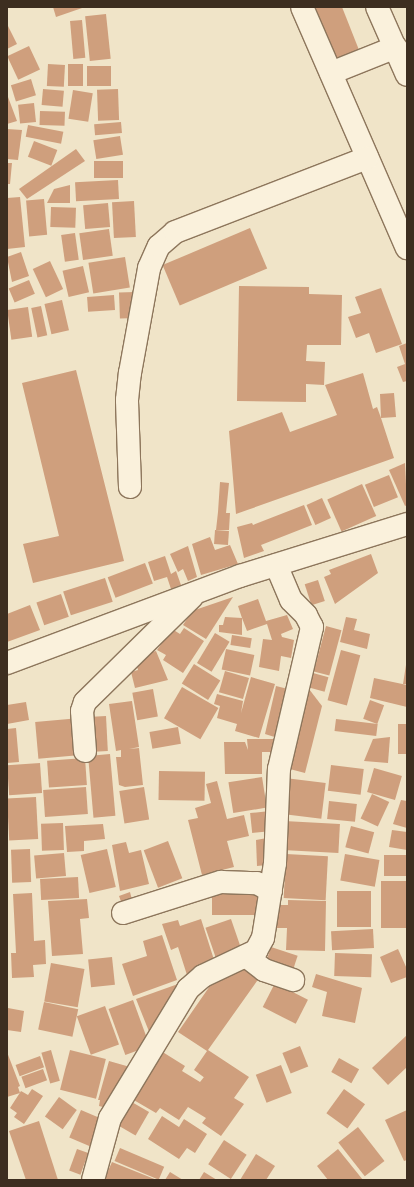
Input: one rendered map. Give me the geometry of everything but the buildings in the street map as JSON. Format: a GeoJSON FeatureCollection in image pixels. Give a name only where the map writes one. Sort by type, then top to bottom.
{"type":"FeatureCollection","features":[{"type":"Feature","properties":{"kind":"street"},"geometry":{"type":"LineString","coordinates":[[302,7],[407,248]]}},
{"type":"Feature","properties":{"kind":"street"},"geometry":{"type":"LineString","coordinates":[[377,7],[396,47],[407,75]]}},
{"type":"Feature","properties":{"kind":"street"},"geometry":{"type":"LineString","coordinates":[[331,73],[396,47]]}},
{"type":"Feature","properties":{"kind":"street"},"geometry":{"type":"LineString","coordinates":[[130,487],[128,400],[130,373],[149,268],[158,246],[175,232],[367,158]]}},
{"type":"Feature","properties":{"kind":"street"},"geometry":{"type":"LineString","coordinates":[[7,663],[197,592],[276,565],[407,524]]}},
{"type":"Feature","properties":{"kind":"street"},"geometry":{"type":"LineString","coordinates":[[93,1180],[110,1118],[188,988],[203,976],[246,956],[260,945],[271,890],[279,769],[312,627],[306,615],[291,600],[276,565]]}},
{"type":"Feature","properties":{"kind":"street"},"geometry":{"type":"LineString","coordinates":[[85,751],[82,710],[85,702],[197,592]]}},
{"type":"Feature","properties":{"kind":"street"},"geometry":{"type":"LineString","coordinates":[[123,913],[221,882],[257,883],[271,890]]}},
{"type":"Feature","properties":{"kind":"street"},"geometry":{"type":"LineString","coordinates":[[246,956],[264,970],[293,980]]}}]}
